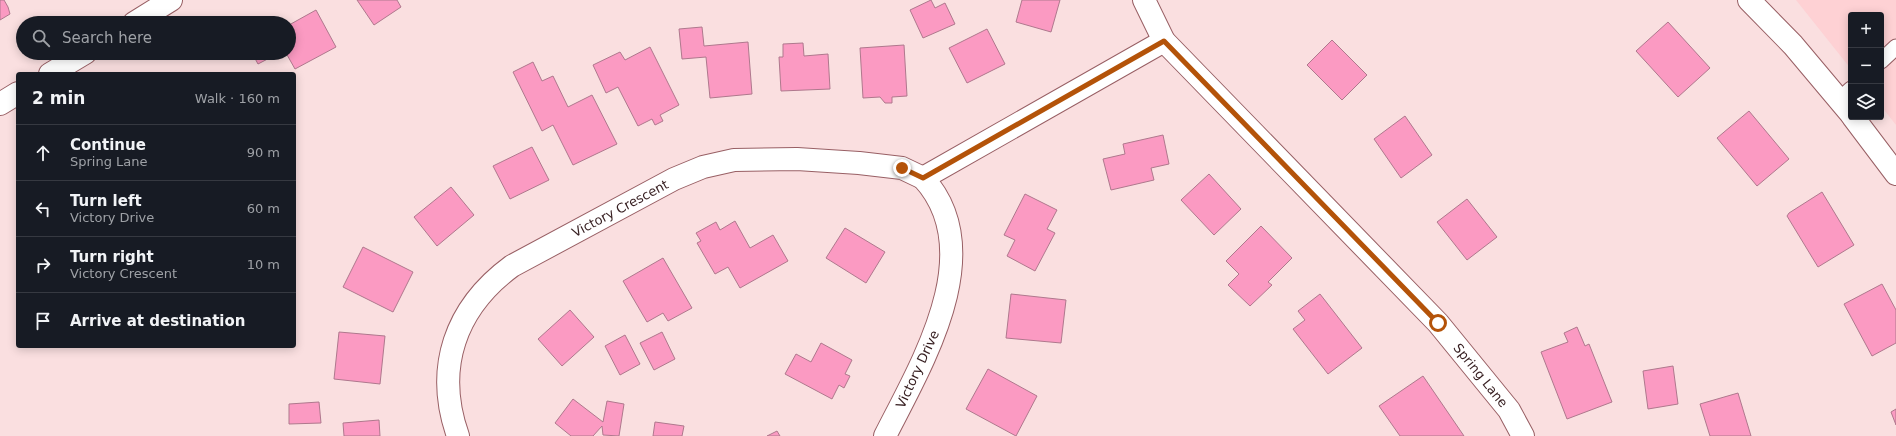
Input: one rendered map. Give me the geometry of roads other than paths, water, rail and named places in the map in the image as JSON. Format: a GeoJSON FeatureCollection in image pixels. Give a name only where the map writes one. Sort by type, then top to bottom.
{"type":"FeatureCollection","features":[{"type":"Feature","properties":{"kind":"street"},"geometry":{"type":"LineString","coordinates":[[145,16],[171,0]]}},
{"type":"Feature","properties":{"kind":"street","name":"Spring Lane"},"geometry":{"type":"LineString","coordinates":[[1144,0],[1164,41],[1438,323],[1509,410],[1523,436]]}},
{"type":"Feature","properties":{"kind":"street"},"geometry":{"type":"LineString","coordinates":[[1749,0],[1847,101]]}},
{"type":"Feature","properties":{"kind":"street"},"geometry":{"type":"LineString","coordinates":[[923,178],[1164,41]]}},
{"type":"Feature","properties":{"kind":"street"},"geometry":{"type":"LineString","coordinates":[[53,72],[73,60]]}},
{"type":"Feature","properties":{"kind":"street"},"geometry":{"type":"LineString","coordinates":[[0,104],[16,95]]}},
{"type":"Feature","properties":{"kind":"street"},"geometry":{"type":"LineString","coordinates":[[1855,120],[1896,174]]}},
{"type":"Feature","properties":{"kind":"street","name":"Victory Crescent"},"geometry":{"type":"LineString","coordinates":[[458,436],[452,419],[449,401],[451,360],[454,340],[471,305],[494,280],[512,266],[674,179],[703,167],[734,160],[797,159],[859,163],[902,168],[923,178]]}},
{"type":"Feature","properties":{"kind":"street","name":"Victory Drive"},"geometry":{"type":"LineString","coordinates":[[885,436],[930,346],[942,310],[949,278],[951,252],[950,230],[942,202],[935,190],[923,178]]}},
{"type":"Feature","properties":{"kind":"lane"},"geometry":{"type":"LineString","coordinates":[[1884,58],[1896,47]]}}]}
